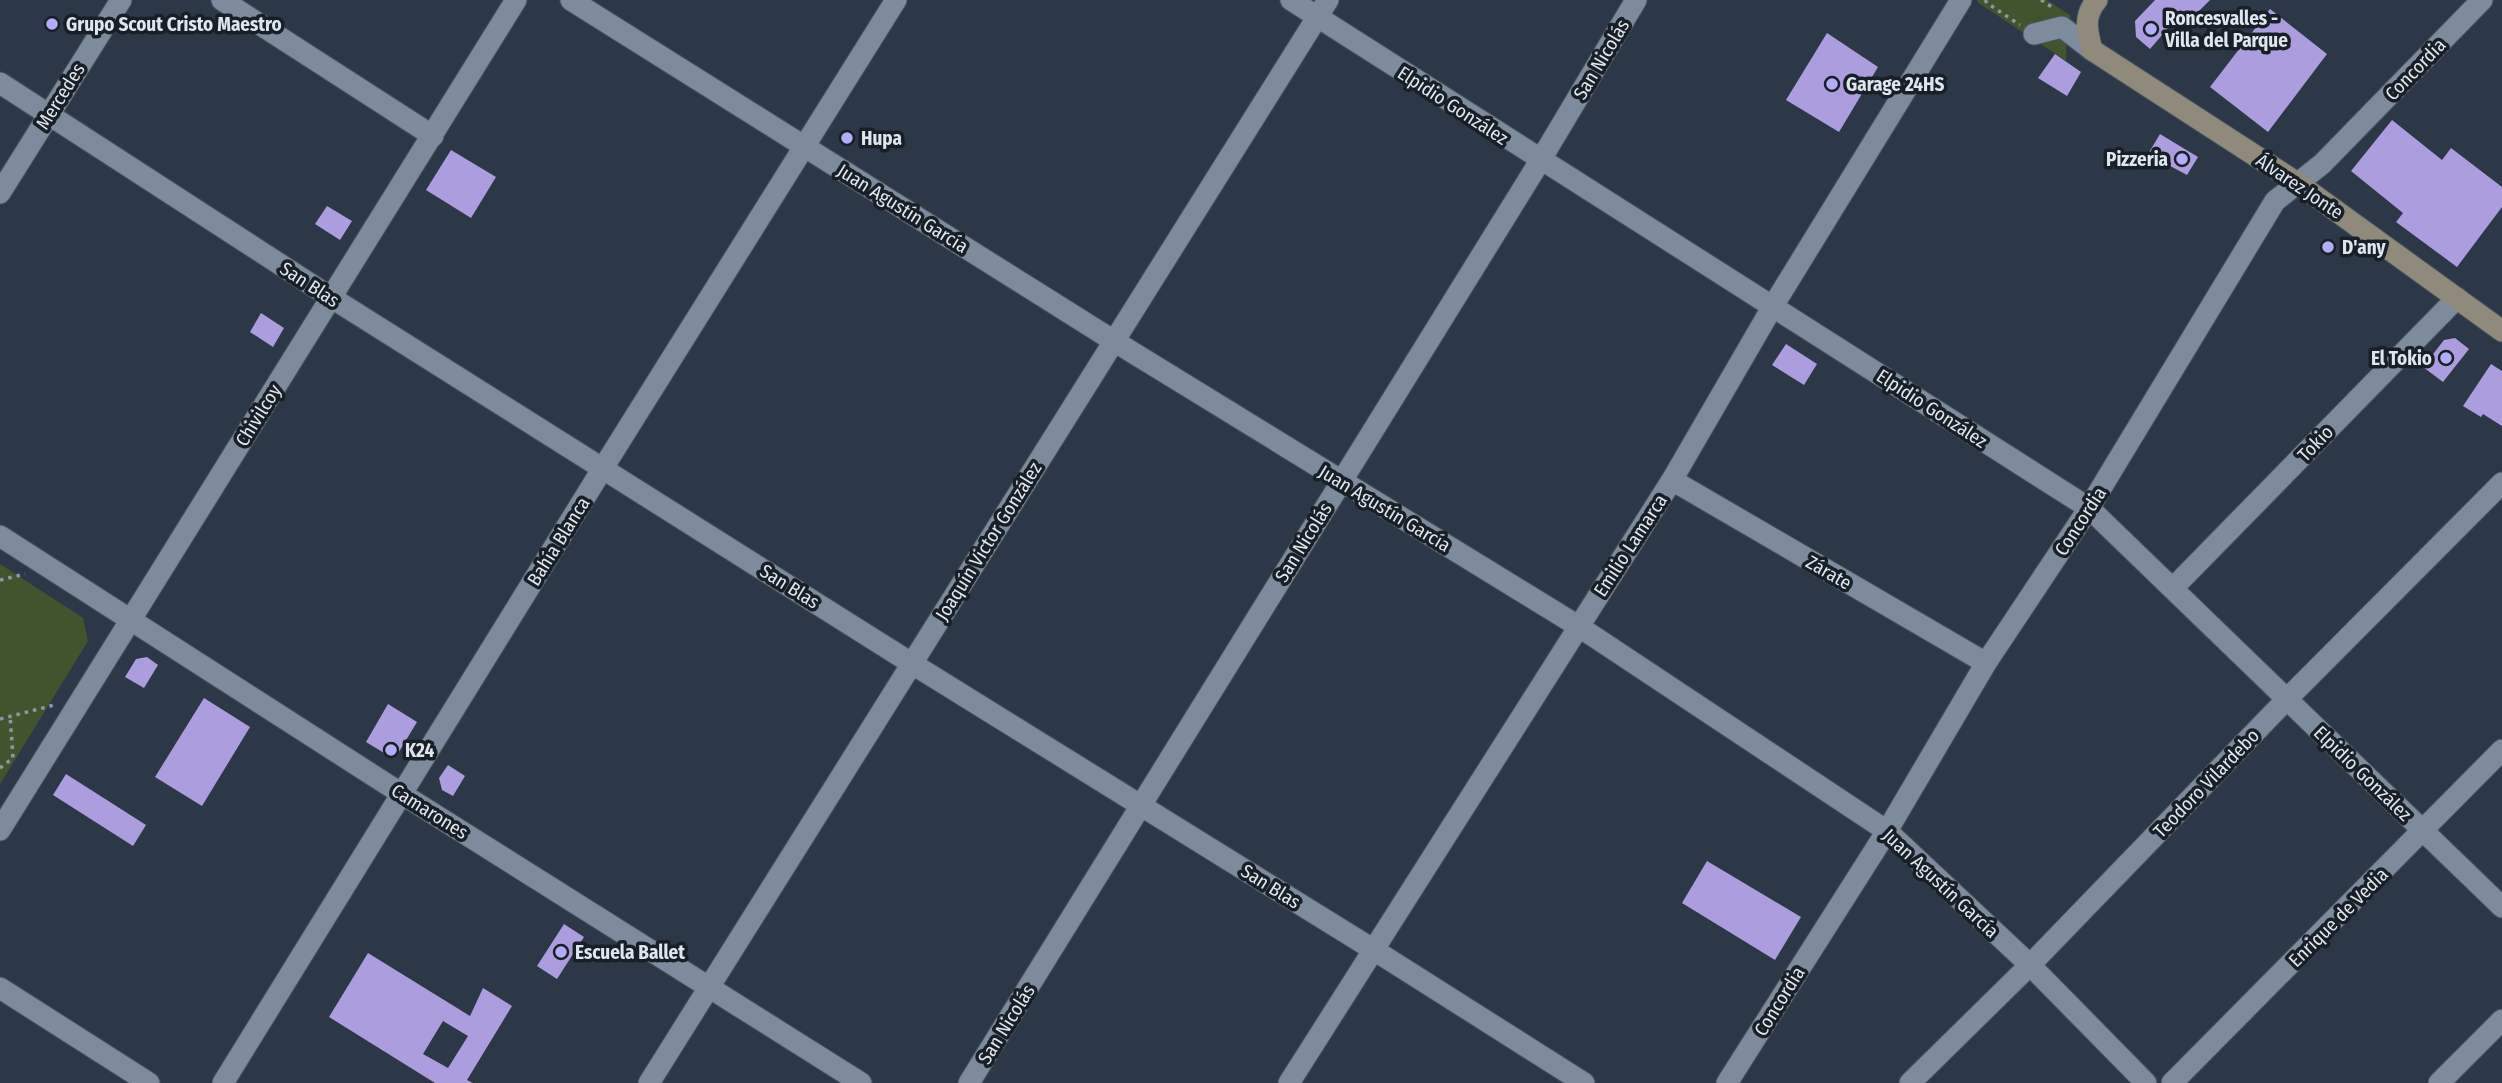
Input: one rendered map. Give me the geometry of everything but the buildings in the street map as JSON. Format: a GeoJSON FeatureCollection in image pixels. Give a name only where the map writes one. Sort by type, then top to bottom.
{"type":"FeatureCollection","features":[{"type":"Feature","properties":{"kind":"street","name":"Mercedes"},"geometry":{"type":"LineString","coordinates":[[0,193],[121,0]]}},
{"type":"Feature","properties":{"kind":"street"},"geometry":{"type":"LineString","coordinates":[[222,0],[433,136]]}},
{"type":"Feature","properties":{"kind":"street","name":"Chivilcoy"},"geometry":{"type":"LineString","coordinates":[[0,830],[516,0]]}},
{"type":"Feature","properties":{"kind":"street","name":"Juan Agustín García"},"geometry":{"type":"LineString","coordinates":[[571,0],[1114,341],[1578,626],[1887,831],[2030,965],[2146,1083]]}},
{"type":"Feature","properties":{"kind":"street","name":"Bahía Blanca"},"geometry":{"type":"LineString","coordinates":[[223,1083],[896,0]]}},
{"type":"Feature","properties":{"kind":"street","name":"Elpidio González"},"geometry":{"type":"LineString","coordinates":[[1291,0],[1322,8],[1540,161],[2089,508],[2502,907]]}},
{"type":"Feature","properties":{"kind":"street","name":"San Nicolás"},"geometry":{"type":"LineString","coordinates":[[969,1083],[1540,161],[1636,0]]}},
{"type":"Feature","properties":{"kind":"street","name":"Emilio Lamarca"},"geometry":{"type":"LineString","coordinates":[[1289,1083],[1672,480],[1773,306],[1961,0]]}},
{"type":"Feature","properties":{"kind":"street"},"geometry":{"type":"LineString","coordinates":[[2092,50],[2087,22],[2090,10],[2097,0]]}},
{"type":"Feature","properties":{"kind":"street","name":"Concordia"},"geometry":{"type":"LineString","coordinates":[[1727,1083],[1887,831],[1986,663],[2089,508],[2275,201],[2322,164],[2482,0]]}},
{"type":"Feature","properties":{"kind":"street","name":"Joaquín Victor González"},"geometry":{"type":"LineString","coordinates":[[649,1083],[1322,8]]}},
{"type":"Feature","properties":{"kind":"street"},"geometry":{"type":"LineString","coordinates":[[2034,34],[2062,27],[2092,50]]}},
{"type":"Feature","properties":{"kind":"street","name":"Álvarez Jonte"},"geometry":{"type":"LineString","coordinates":[[2092,50],[2299,184],[2502,331]]}},
{"type":"Feature","properties":{"kind":"street","name":"San Blas"},"geometry":{"type":"LineString","coordinates":[[0,83],[332,298],[1584,1083]]}},
{"type":"Feature","properties":{"kind":"street","name":"Tokio"},"geometry":{"type":"LineString","coordinates":[[2173,588],[2457,298]]}},
{"type":"Feature","properties":{"kind":"street","name":"Zárate"},"geometry":{"type":"LineString","coordinates":[[1672,480],[1986,663]]}},
{"type":"Feature","properties":{"kind":"street","name":"Teodoro Vilardebo"},"geometry":{"type":"LineString","coordinates":[[1910,1083],[2030,965],[2287,699],[2502,483]]}},
{"type":"Feature","properties":{"kind":"street","name":"Camarones"},"geometry":{"type":"LineString","coordinates":[[0,536],[402,794],[861,1083]]}},
{"type":"Feature","properties":{"kind":"street","name":"Enrique de Vedia"},"geometry":{"type":"LineString","coordinates":[[2172,1083],[2502,750]]}},
{"type":"Feature","properties":{"kind":"street"},"geometry":{"type":"LineString","coordinates":[[0,988],[149,1083]]}},
{"type":"Feature","properties":{"kind":"street"},"geometry":{"type":"LineString","coordinates":[[2439,1083],[2502,1020]]}},
{"type":"Feature","properties":{"kind":"path"},"geometry":{"type":"LineString","coordinates":[[1985,0],[2034,34]]}},
{"type":"Feature","properties":{"kind":"path"},"geometry":{"type":"LineString","coordinates":[[0,719],[48,708],[58,703]]}},
{"type":"Feature","properties":{"kind":"path"},"geometry":{"type":"LineString","coordinates":[[0,768],[13,758],[10,715]]}},
{"type":"Feature","properties":{"kind":"green space"},"geometry":{"type":"Polygon","coordinates":[[[2047,0],[2071,16],[2067,25],[2066,61],[1977,2],[2047,0]]]}},
{"type":"Feature","properties":{"kind":"green space"},"geometry":{"type":"Polygon","coordinates":[[[0,564],[83,618],[88,641],[0,784],[0,564]]]}},
{"type":"Feature","properties":{"kind":"place","name":"Grupo Scout Cristo Maestro"},"geometry":{"type":"Point","coordinates":[52,24]}},
{"type":"Feature","properties":{"kind":"place","name":"Roncesvalles - Villa del Parque"},"geometry":{"type":"Point","coordinates":[2151,29]}},
{"type":"Feature","properties":{"kind":"place","name":"Garage 24HS"},"geometry":{"type":"Point","coordinates":[1832,84]}},
{"type":"Feature","properties":{"kind":"place","name":"Hupa"},"geometry":{"type":"Point","coordinates":[847,138]}},
{"type":"Feature","properties":{"kind":"place","name":"Pizzeria"},"geometry":{"type":"Point","coordinates":[2182,159]}},
{"type":"Feature","properties":{"kind":"place","name":"D'any"},"geometry":{"type":"Point","coordinates":[2328,247]}},
{"type":"Feature","properties":{"kind":"place","name":"El Tokio"},"geometry":{"type":"Point","coordinates":[2446,358]}},
{"type":"Feature","properties":{"kind":"place","name":"K24"},"geometry":{"type":"Point","coordinates":[391,750]}},
{"type":"Feature","properties":{"kind":"place","name":"Escuela Ballet"},"geometry":{"type":"Point","coordinates":[561,952]}}]}
